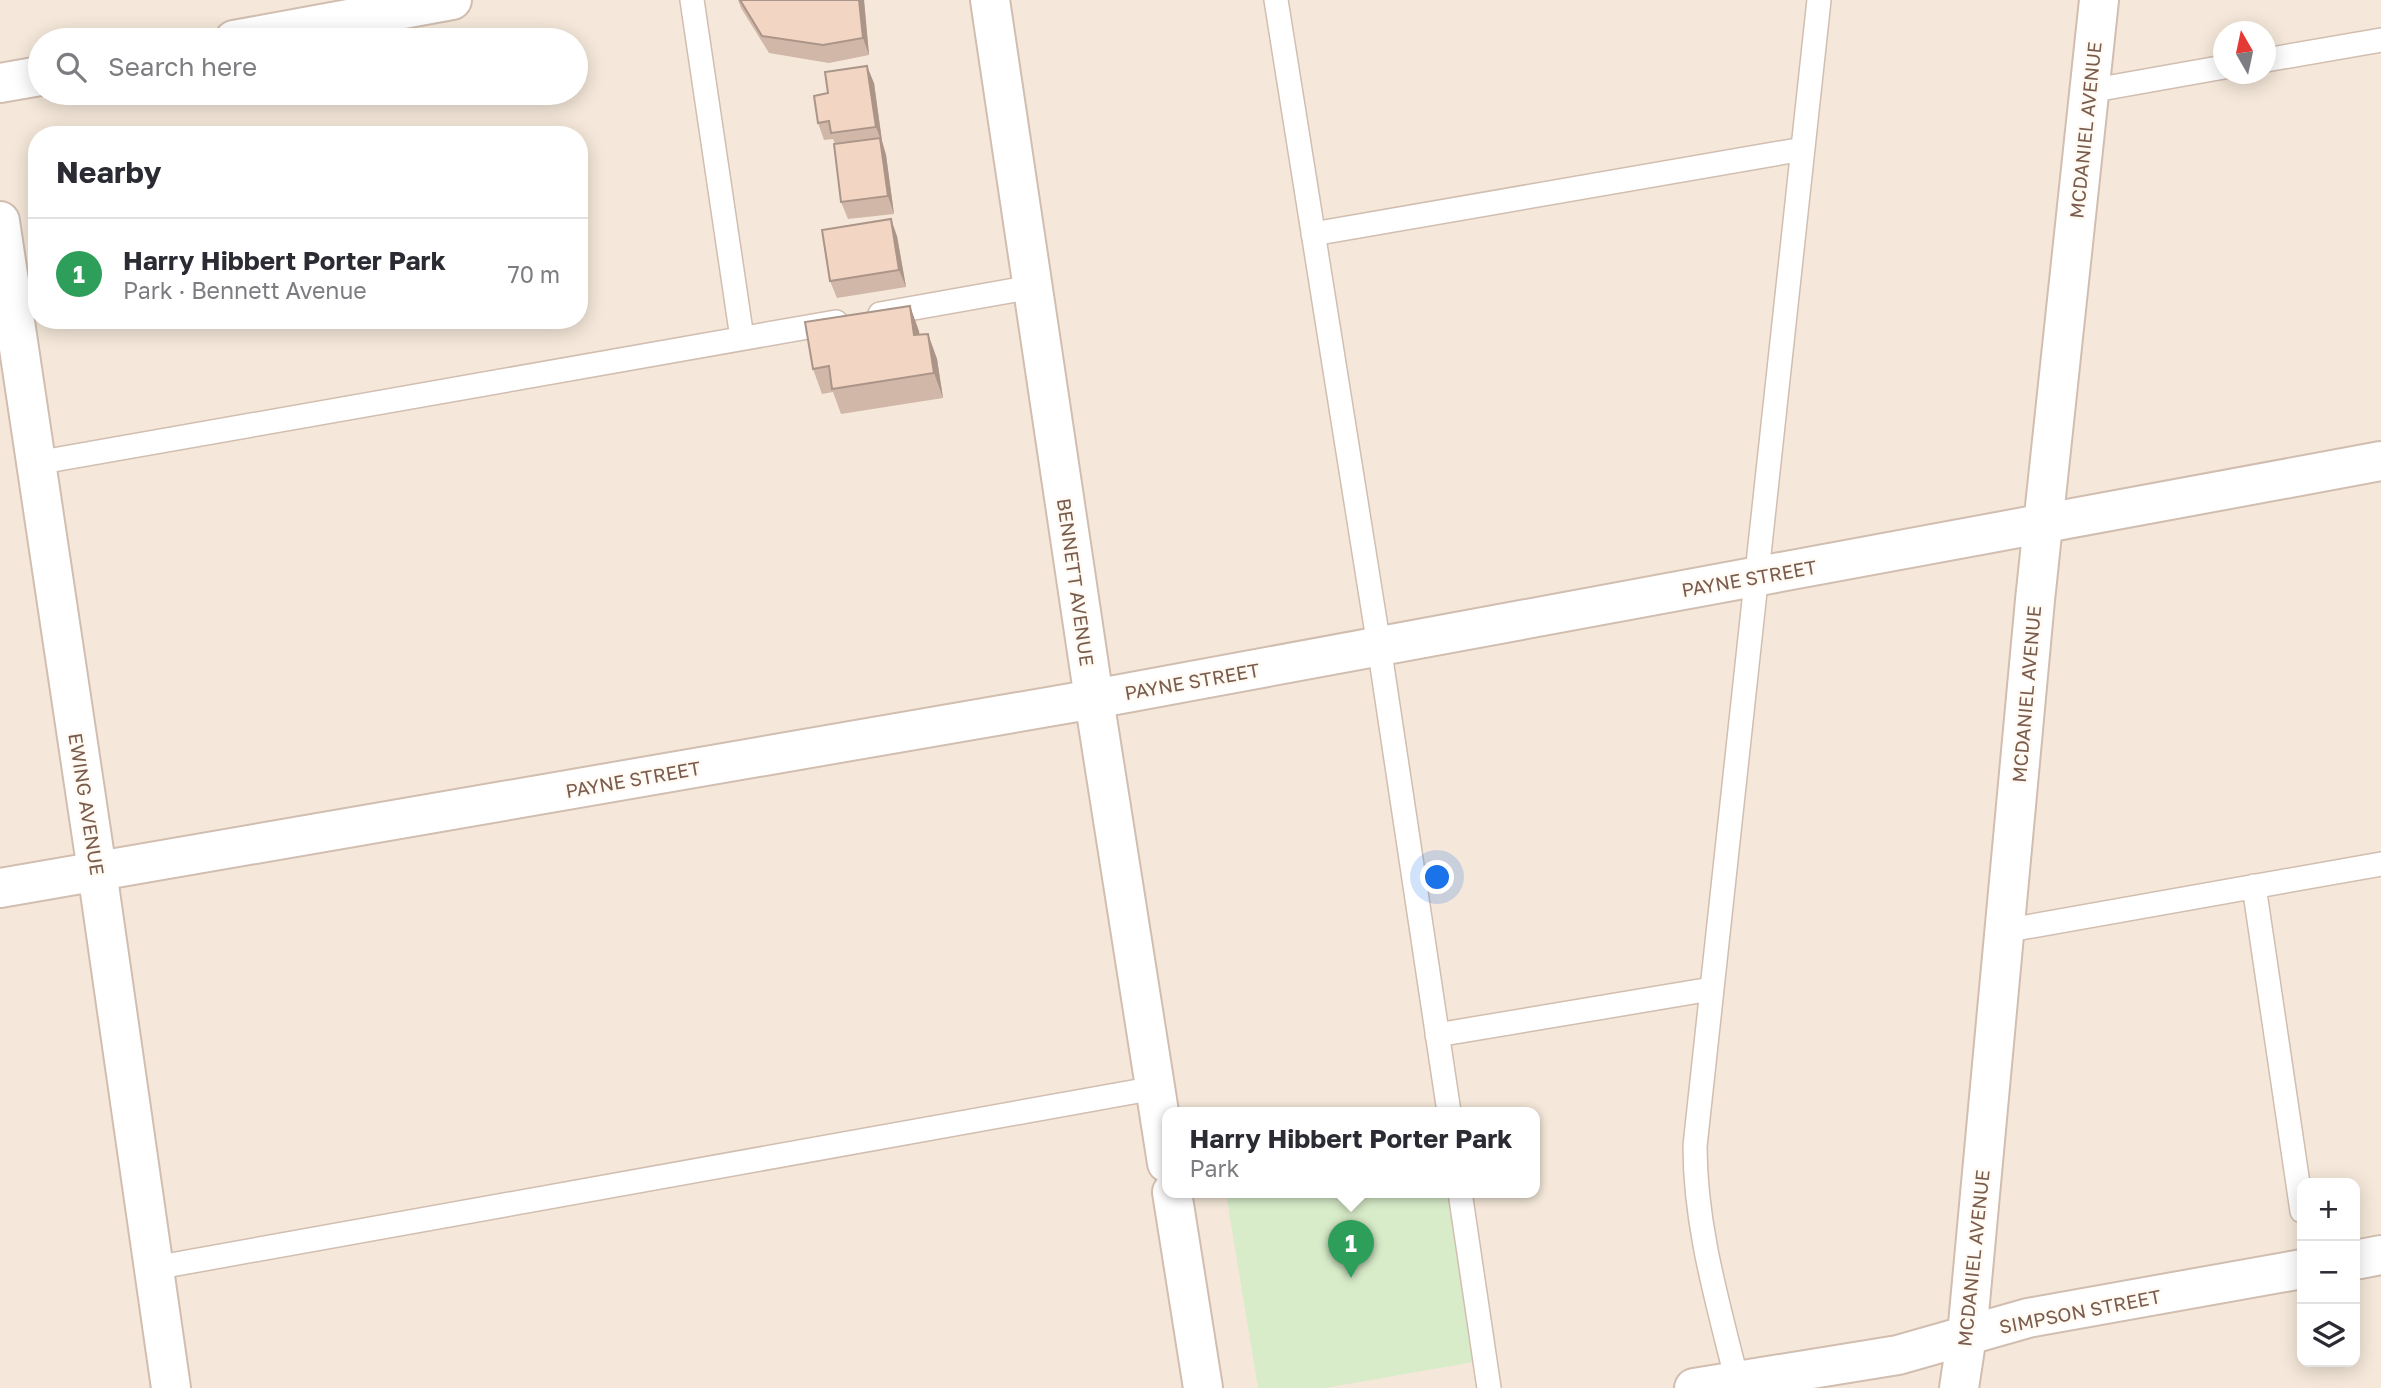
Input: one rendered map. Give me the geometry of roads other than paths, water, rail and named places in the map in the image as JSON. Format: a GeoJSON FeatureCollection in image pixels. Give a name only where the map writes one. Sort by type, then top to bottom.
{"type":"FeatureCollection","features":[{"type":"Feature","properties":{"kind":"street"},"geometry":{"type":"LineString","coordinates":[[299,28],[452,0]]}},
{"type":"Feature","properties":{"kind":"street","name":"BENNETT AVENUE"},"geometry":{"type":"LineString","coordinates":[[990,0],[1094,699],[1162,1132]]}},
{"type":"Feature","properties":{"kind":"street","name":"MCDANIEL AVENUE"},"geometry":{"type":"LineString","coordinates":[[1959,1388],[1967,1335],[2044,523],[2099,0]]}},
{"type":"Feature","properties":{"kind":"street"},"geometry":{"type":"LineString","coordinates":[[0,83],[28,78]]}},
{"type":"Feature","properties":{"kind":"street","name":"EWING AVENUE"},"geometry":{"type":"LineString","coordinates":[[0,221],[171,1388]]}},
{"type":"Feature","properties":{"kind":"street","name":"PAYNE STREET"},"geometry":{"type":"LineString","coordinates":[[0,888],[1094,699],[2381,461]]}},
{"type":"Feature","properties":{"kind":"street"},"geometry":{"type":"LineString","coordinates":[[1173,1198],[1203,1388]]}},
{"type":"Feature","properties":{"kind":"street"},"geometry":{"type":"LineString","coordinates":[[2360,1259],[2381,1255]]}},
{"type":"Feature","properties":{"kind":"street","name":"SIMPSON STREET"},"geometry":{"type":"LineString","coordinates":[[1694,1388],[1898,1355],[2028,1318],[2297,1270]]}},
{"type":"Feature","properties":{"kind":"lane"},"geometry":{"type":"LineString","coordinates":[[692,0],[742,338]]}},
{"type":"Feature","properties":{"kind":"lane"},"geometry":{"type":"LineString","coordinates":[[1276,0],[1379,646],[1447,1107]]}},
{"type":"Feature","properties":{"kind":"lane"},"geometry":{"type":"LineString","coordinates":[[1737,1381],[1702,1236],[1695,1185],[1695,1146],[1819,0]]}},
{"type":"Feature","properties":{"kind":"lane"},"geometry":{"type":"LineString","coordinates":[[2276,58],[2381,40]]}},
{"type":"Feature","properties":{"kind":"lane"},"geometry":{"type":"LineString","coordinates":[[2089,91],[2213,69]]}},
{"type":"Feature","properties":{"kind":"lane"},"geometry":{"type":"LineString","coordinates":[[1313,234],[1803,149]]}},
{"type":"Feature","properties":{"kind":"lane"},"geometry":{"type":"LineString","coordinates":[[36,463],[1032,287]]}},
{"type":"Feature","properties":{"kind":"lane"},"geometry":{"type":"LineString","coordinates":[[2004,931],[2381,864]]}},
{"type":"Feature","properties":{"kind":"lane"},"geometry":{"type":"LineString","coordinates":[[2254,886],[2297,1178]]}},
{"type":"Feature","properties":{"kind":"lane"},"geometry":{"type":"LineString","coordinates":[[1437,1035],[1711,989]]}},
{"type":"Feature","properties":{"kind":"lane"},"geometry":{"type":"LineString","coordinates":[[154,1268],[1155,1088]]}},
{"type":"Feature","properties":{"kind":"lane"},"geometry":{"type":"LineString","coordinates":[[1461,1198],[1489,1388]]}},
{"type":"Feature","properties":{"kind":"place","name":"Harry Hibbert Porter Park"},"geometry":{"type":"Point","coordinates":[1351,1278]}}]}
